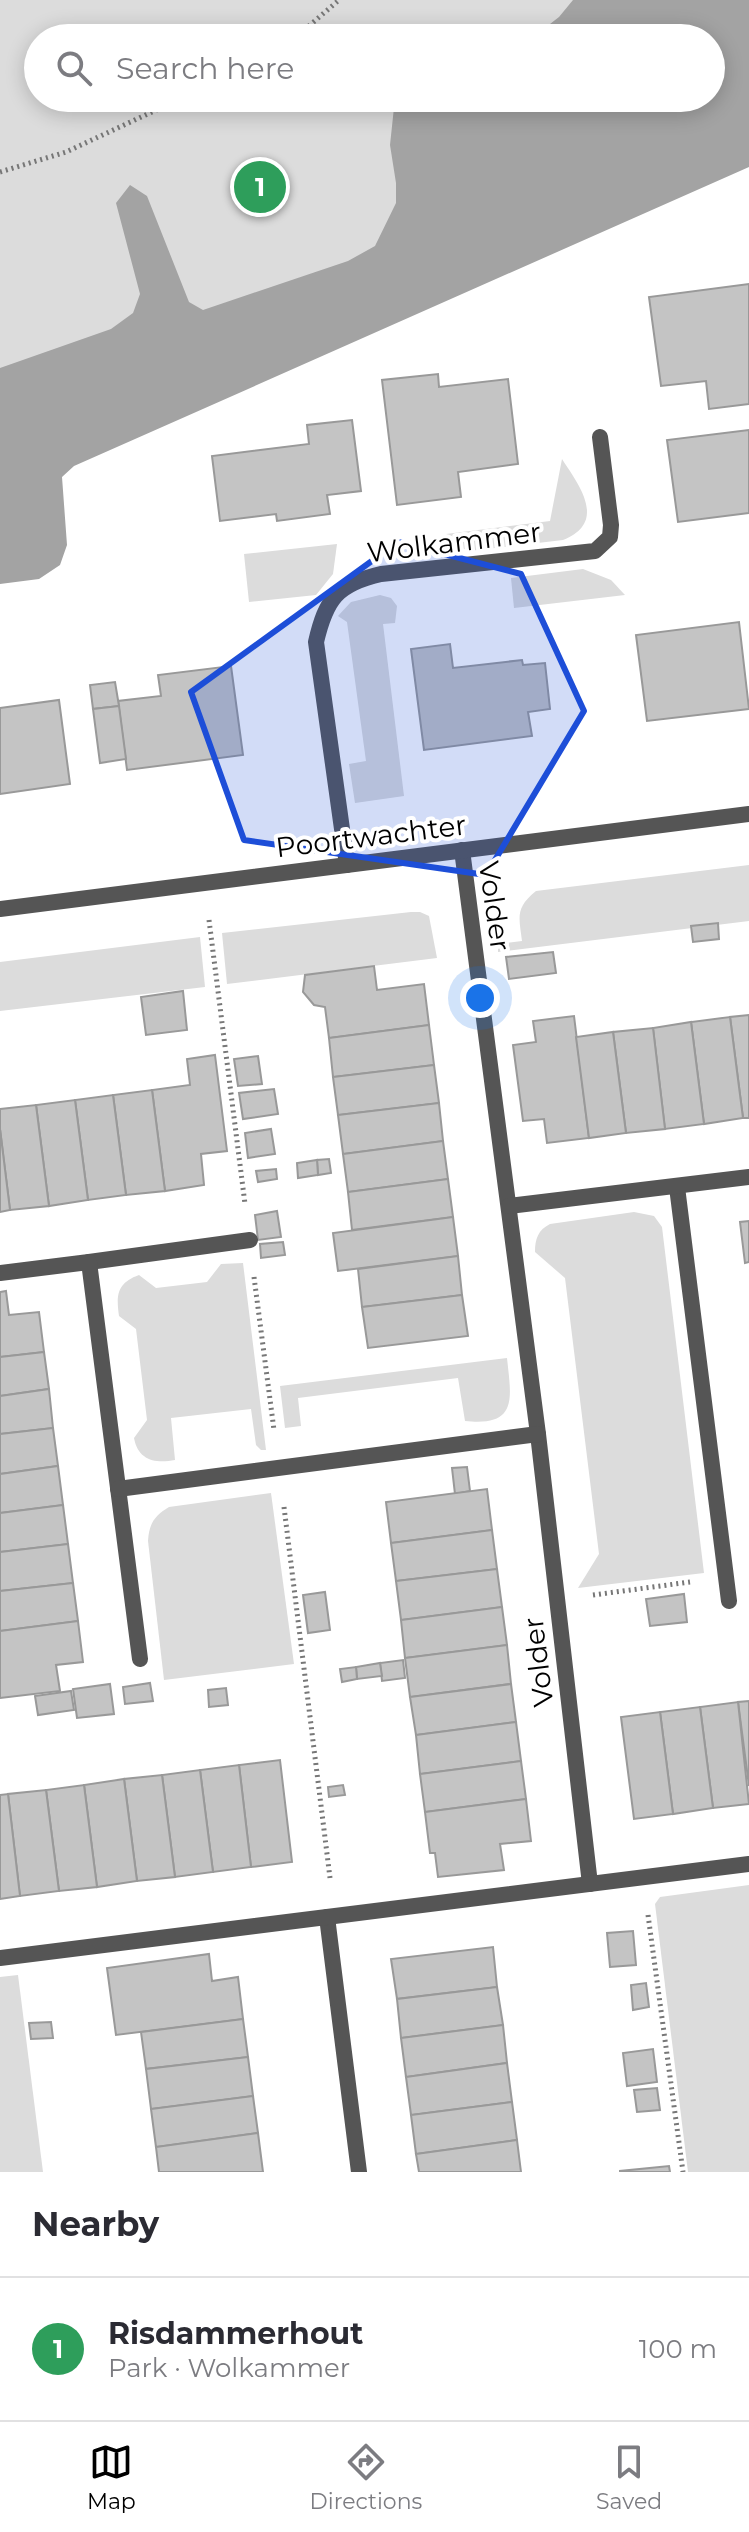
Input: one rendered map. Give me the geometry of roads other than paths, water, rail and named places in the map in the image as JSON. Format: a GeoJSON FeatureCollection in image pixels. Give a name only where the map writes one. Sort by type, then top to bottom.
{"type":"FeatureCollection","features":[{"type":"Feature","properties":{"kind":"street","name":"Wolkammer"},"geometry":{"type":"LineString","coordinates":[[347,865],[316,642],[322,615],[335,596],[354,580],[381,574],[595,551],[610,537],[611,525],[600,437]]}},
{"type":"Feature","properties":{"kind":"street","name":"Poortwachter"},"geometry":{"type":"LineString","coordinates":[[0,909],[749,814]]}},
{"type":"Feature","properties":{"kind":"street","name":"Volder"},"geometry":{"type":"LineString","coordinates":[[462,850],[538,1434],[590,1884]]}},
{"type":"Feature","properties":{"kind":"street"},"geometry":{"type":"LineString","coordinates":[[509,1206],[749,1177]]}},
{"type":"Feature","properties":{"kind":"street"},"geometry":{"type":"LineString","coordinates":[[677,1187],[729,1601]]}},
{"type":"Feature","properties":{"kind":"street"},"geometry":{"type":"LineString","coordinates":[[0,1273],[250,1240]]}},
{"type":"Feature","properties":{"kind":"street"},"geometry":{"type":"LineString","coordinates":[[89,1262],[140,1659]]}},
{"type":"Feature","properties":{"kind":"street"},"geometry":{"type":"LineString","coordinates":[[118,1489],[538,1434]]}},
{"type":"Feature","properties":{"kind":"street"},"geometry":{"type":"LineString","coordinates":[[0,1958],[749,1864]]}},
{"type":"Feature","properties":{"kind":"street"},"geometry":{"type":"LineString","coordinates":[[331,1916],[359,2172]]}},
{"type":"Feature","properties":{"kind":"place","name":"Risdammerhout"},"geometry":{"type":"Point","coordinates":[260,187]}}]}
